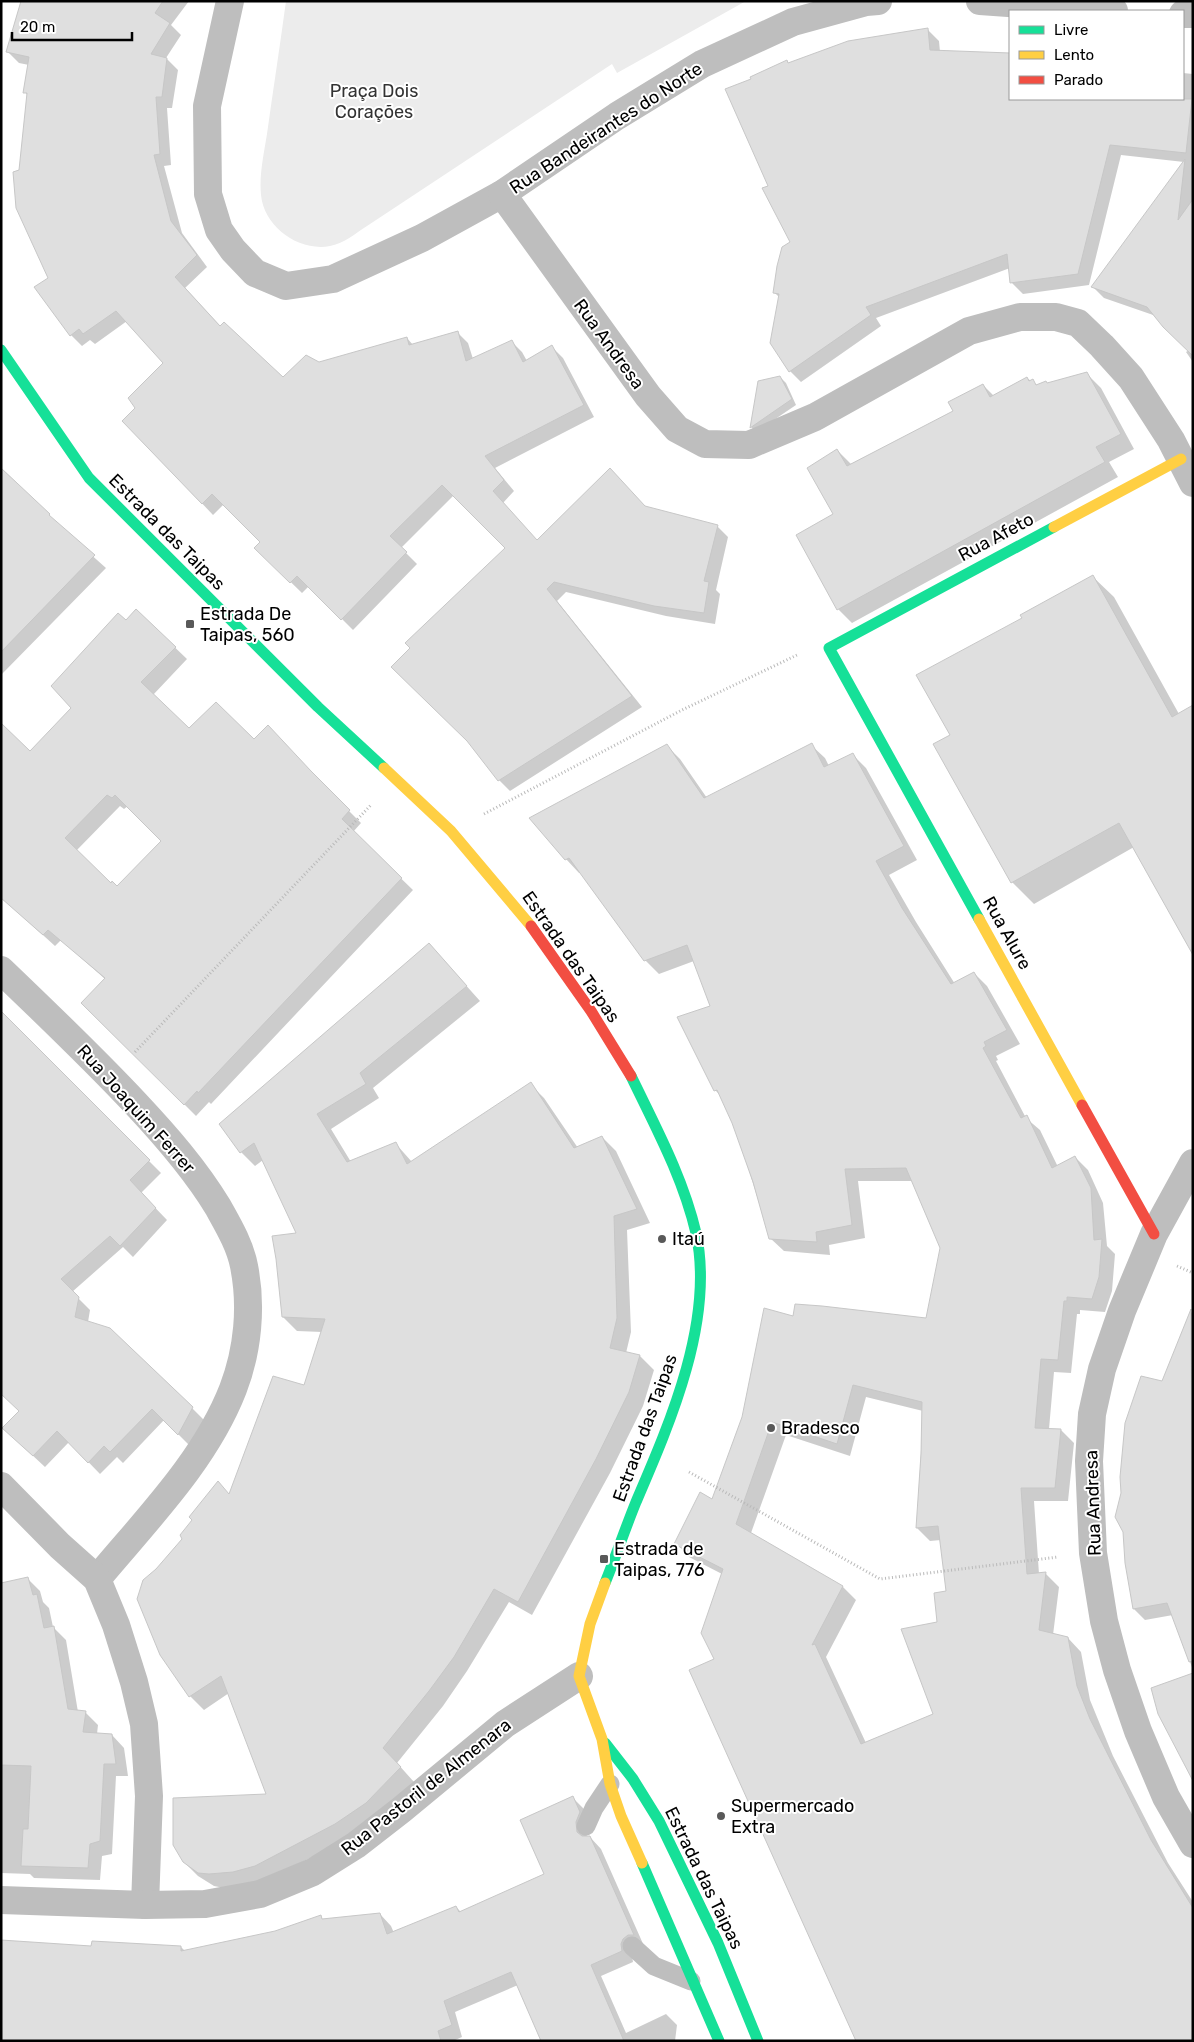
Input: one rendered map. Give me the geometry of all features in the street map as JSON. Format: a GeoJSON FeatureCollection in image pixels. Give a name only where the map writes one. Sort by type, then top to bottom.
{"type":"FeatureCollection","features":[{"type":"Feature","properties":{"kind":"main road","name":"Estrada das Taipas"},"geometry":{"type":"LineString","coordinates":[[1,350],[89,478],[318,707],[451,831],[545,944],[591,1011],[627,1068],[662,1140],[684,1193],[696,1234],[701,1285],[694,1340],[658,1455],[636,1503],[590,1624],[579,1676],[602,1739],[610,1784],[621,1816],[719,2041]]}},
{"type":"Feature","properties":{"kind":"main road","name":"Rua Afeto"},"geometry":{"type":"LineString","coordinates":[[829,648],[1181,459]]}},
{"type":"Feature","properties":{"kind":"main road","name":"Rua Alure"},"geometry":{"type":"LineString","coordinates":[[829,648],[1154,1234]]}},
{"type":"Feature","properties":{"kind":"main road","name":"Estrada das Taipas"},"geometry":{"type":"LineString","coordinates":[[602,1739],[634,1779],[659,1821],[718,1943],[758,2041]]}},
{"type":"Feature","properties":{"kind":"street"},"geometry":{"type":"LineString","coordinates":[[230,1],[207,106],[208,194],[219,230],[233,250],[255,273],[286,286],[333,279],[422,238],[502,194]]}},
{"type":"Feature","properties":{"kind":"street","name":"Rua Bandeirantes do Norte"},"geometry":{"type":"LineString","coordinates":[[502,194],[609,121],[702,64],[793,22],[866,2],[878,1]]}},
{"type":"Feature","properties":{"kind":"street"},"geometry":{"type":"LineString","coordinates":[[980,1],[1101,10]]}},
{"type":"Feature","properties":{"kind":"street","name":"Rua Andresa"},"geometry":{"type":"LineString","coordinates":[[502,194],[648,396],[677,429],[705,444],[749,445],[816,417],[969,332],[1020,317],[1056,317],[1078,323],[1131,378],[1153,410],[1193,483]]}},
{"type":"Feature","properties":{"kind":"street","name":"Rua Joaquim Ferrer"},"geometry":{"type":"LineString","coordinates":[[1,970],[111,1077],[181,1154],[207,1190],[231,1229],[244,1264],[249,1306],[245,1344],[233,1388],[214,1429],[167,1495],[97,1579]]}},
{"type":"Feature","properties":{"kind":"street","name":"Rua Andresa"},"geometry":{"type":"LineString","coordinates":[[1193,1164],[1154,1234],[1122,1310],[1102,1369],[1092,1414],[1089,1461],[1093,1553],[1104,1621],[1117,1670],[1138,1731],[1166,1797],[1193,1844]]}},
{"type":"Feature","properties":{"kind":"street"},"geometry":{"type":"LineString","coordinates":[[1,1486],[11,1505],[97,1579],[116,1625],[134,1682],[144,1724],[149,1796],[145,1905]]}},
{"type":"Feature","properties":{"kind":"street","name":"Rua Pastoril de Almenara"},"geometry":{"type":"LineString","coordinates":[[1,1900],[145,1905],[205,1904],[260,1894],[313,1872],[356,1845],[505,1724],[579,1676]]}},
{"type":"Feature","properties":{"kind":"lane"},"geometry":{"type":"LineString","coordinates":[[586,1826],[594,1808],[610,1784]]}},
{"type":"Feature","properties":{"kind":"lane"},"geometry":{"type":"LineString","coordinates":[[632,1946],[654,1966],[692,1981]]}},
{"type":"Feature","properties":{"kind":"path"},"geometry":{"type":"LineString","coordinates":[[451,831],[705,698],[795,655],[829,648]]}},
{"type":"Feature","properties":{"kind":"path"},"geometry":{"type":"LineString","coordinates":[[111,1077],[371,805]]}},
{"type":"Feature","properties":{"kind":"path"},"geometry":{"type":"LineString","coordinates":[[658,1455],[880,1579],[1093,1553]]}},
{"type":"Feature","properties":{"kind":"green space","name":"Praça Dois Corações"},"geometry":{"type":"Polygon","coordinates":[[[286,1],[746,1],[617,73],[612,64],[349,238],[335,245],[318,247],[295,241],[276,227],[264,207],[261,195],[262,164],[286,1]]]}},
{"type":"Feature","properties":{"kind":"building"},"geometry":{"type":"Polygon","coordinates":[[[21,1],[163,1],[155,13],[170,23],[151,54],[167,58],[162,97],[156,97],[160,154],[154,155],[171,221],[197,255],[175,277],[220,326],[224,322],[283,377],[306,355],[319,362],[407,337],[409,345],[458,331],[466,361],[512,340],[523,362],[552,345],[584,405],[485,456],[504,480],[493,491],[537,540],[610,468],[645,506],[718,525],[704,581],[709,582],[704,613],[654,606],[554,582],[547,589],[632,696],[498,781],[467,741],[391,667],[410,648],[405,643],[505,548],[442,485],[390,536],[407,552],[341,620],[297,576],[290,583],[254,548],[260,542],[212,494],[202,504],[122,421],[135,408],[128,398],[163,363],[116,311],[83,334],[79,329],[70,336],[34,287],[48,278],[16,208],[13,172],[19,170],[27,93],[23,93],[29,57],[6,52],[21,1]]]}},
{"type":"Feature","properties":{"kind":"building"},"geometry":{"type":"Polygon","coordinates":[[[928,28],[930,50],[1009,53],[1009,100],[1192,99],[1186,153],[1110,145],[1078,274],[1010,283],[1007,254],[866,307],[871,315],[789,372],[770,343],[779,294],[773,293],[777,266],[782,247],[790,242],[762,188],[768,186],[725,89],[751,79],[750,77],[787,60],[788,63],[848,41],[928,28]]]}},
{"type":"Feature","properties":{"kind":"building"},"geometry":{"type":"Polygon","coordinates":[[[1185,159],[1178,220],[1193,199],[1193,356],[1163,327],[1147,307],[1091,287],[1185,159]]]}},
{"type":"Feature","properties":{"kind":"building"},"geometry":{"type":"Polygon","coordinates":[[[1087,372],[1121,434],[1096,447],[1105,462],[837,610],[796,535],[833,514],[807,468],[837,449],[847,466],[953,411],[948,402],[983,384],[990,397],[1027,377],[1029,381],[1033,379],[1036,385],[1087,372]]]}},
{"type":"Feature","properties":{"kind":"building"},"geometry":{"type":"Polygon","coordinates":[[[780,376],[792,399],[750,428],[758,381],[780,376]]]}},
{"type":"Feature","properties":{"kind":"building"},"geometry":{"type":"Polygon","coordinates":[[[1,468],[49,515],[95,555],[1,652],[1,468]]]}},
{"type":"Feature","properties":{"kind":"building"},"geometry":{"type":"Polygon","coordinates":[[[1093,575],[1172,717],[1193,705],[1193,955],[1119,823],[1011,883],[933,744],[950,735],[916,675],[1022,618],[1020,615],[1093,575]]]}},
{"type":"Feature","properties":{"kind":"building"},"geometry":{"type":"Polygon","coordinates":[[[136,609],[176,647],[141,682],[189,728],[216,702],[254,739],[268,725],[350,810],[342,819],[402,878],[198,1093],[197,1091],[184,1105],[81,1003],[105,978],[48,930],[43,935],[1,898],[1,723],[30,751],[71,708],[51,686],[118,613],[126,620],[136,609]],[[107,795],[65,838],[111,883],[112,881],[117,886],[161,841],[115,795],[112,798],[107,795]]]}},
{"type":"Feature","properties":{"kind":"building"},"geometry":{"type":"Polygon","coordinates":[[[812,743],[824,767],[853,753],[904,846],[876,861],[902,908],[951,984],[974,972],[1007,1030],[984,1042],[986,1046],[983,1048],[1021,1118],[1027,1115],[1052,1168],[1075,1156],[1091,1188],[1094,1240],[1102,1239],[1099,1277],[1092,1299],[1067,1297],[1067,1301],[1064,1301],[1058,1360],[1041,1359],[1035,1428],[1061,1429],[1055,1488],[1021,1488],[1027,1574],[1046,1572],[1039,1630],[1068,1637],[1077,1686],[1090,1719],[1151,1840],[1193,1908],[1193,2041],[856,2041],[689,1670],[714,1659],[701,1633],[723,1569],[674,1544],[700,1492],[712,1499],[742,1417],[764,1308],[793,1316],[795,1304],[926,1318],[940,1248],[906,1168],[845,1169],[852,1225],[816,1232],[817,1242],[769,1239],[753,1182],[732,1123],[717,1090],[714,1091],[677,1017],[710,1006],[687,945],[644,961],[569,858],[565,860],[529,818],[667,744],[704,798],[812,743]],[[853,1385],[837,1444],[772,1422],[736,1524],[843,1586],[812,1645],[815,1644],[861,1744],[933,1714],[901,1629],[937,1622],[934,1593],[946,1591],[938,1526],[916,1528],[922,1402],[853,1385]]]}},
{"type":"Feature","properties":{"kind":"building"},"geometry":{"type":"Polygon","coordinates":[[[429,943],[467,986],[360,1073],[366,1084],[317,1114],[347,1162],[396,1142],[407,1164],[531,1082],[574,1148],[602,1136],[637,1209],[614,1216],[617,1318],[610,1348],[640,1355],[629,1392],[596,1459],[518,1602],[494,1589],[454,1657],[383,1748],[401,1767],[366,1803],[335,1824],[255,1866],[233,1872],[198,1873],[183,1862],[173,1845],[173,1798],[266,1794],[221,1676],[189,1697],[160,1655],[137,1599],[143,1580],[156,1569],[182,1539],[180,1535],[192,1520],[189,1517],[218,1481],[229,1494],[273,1376],[304,1385],[325,1319],[282,1317],[272,1236],[296,1233],[254,1143],[240,1153],[219,1124],[429,943]]]}},
{"type":"Feature","properties":{"kind":"building"},"geometry":{"type":"Polygon","coordinates":[[[1,1011],[150,1160],[130,1180],[156,1208],[120,1246],[110,1236],[61,1279],[79,1297],[75,1317],[110,1328],[193,1407],[178,1435],[152,1409],[110,1452],[104,1446],[88,1463],[57,1431],[33,1456],[2,1428],[19,1411],[1,1394],[1,1011]]]}},
{"type":"Feature","properties":{"kind":"building"},"geometry":{"type":"Polygon","coordinates":[[[1191,1309],[1193,1661],[1189,1662],[1167,1603],[1133,1609],[1125,1563],[1123,1532],[1115,1517],[1121,1493],[1120,1477],[1125,1423],[1141,1376],[1162,1381],[1191,1309]]]}},
{"type":"Feature","properties":{"kind":"building"},"geometry":{"type":"Polygon","coordinates":[[[28,1577],[33,1595],[37,1594],[44,1628],[54,1626],[68,1709],[86,1711],[83,1732],[112,1734],[116,1764],[104,1764],[100,1841],[90,1844],[88,1868],[21,1866],[23,1829],[28,1829],[31,1766],[1,1765],[1,1583],[28,1577]]]}},
{"type":"Feature","properties":{"kind":"building"},"geometry":{"type":"Polygon","coordinates":[[[1193,1673],[1193,1781],[1158,1714],[1151,1688],[1193,1673]]]}},
{"type":"Feature","properties":{"kind":"building"},"geometry":{"type":"Polygon","coordinates":[[[573,1796],[580,1812],[576,1822],[577,1832],[582,1836],[590,1836],[634,1935],[628,1935],[623,1939],[621,1944],[622,1951],[591,1965],[624,2041],[541,2041],[511,1972],[444,2001],[452,2025],[438,2031],[441,2041],[1,2041],[1,1940],[91,1946],[92,1941],[181,1946],[181,1951],[275,1931],[321,1915],[322,1919],[380,1913],[387,1934],[456,1906],[459,1912],[544,1874],[520,1820],[573,1796]]]}},
{"type":"Feature","properties":{"kind":"traffic: fast"},"geometry":{"type":"LineString","coordinates":[[1,350],[89,478],[318,707],[384,768]]}},
{"type":"Feature","properties":{"kind":"traffic: fast"},"geometry":{"type":"LineString","coordinates":[[979,919],[829,648],[1054,527]]}},
{"type":"Feature","properties":{"kind":"traffic: fast"},"geometry":{"type":"LineString","coordinates":[[605,1583],[675,1405],[694,1336],[699,1301],[700,1266],[696,1233],[684,1192],[668,1152],[631,1076]]}},
{"type":"Feature","properties":{"kind":"traffic: fast"},"geometry":{"type":"LineString","coordinates":[[605,1743],[633,1779],[659,1821],[718,1943],[758,2041]]}},
{"type":"Feature","properties":{"kind":"traffic: fast"},"geometry":{"type":"LineString","coordinates":[[642,1863],[719,2041]]}},
{"type":"Feature","properties":{"kind":"traffic: slow"},"geometry":{"type":"LineString","coordinates":[[1054,527],[1181,459]]}},
{"type":"Feature","properties":{"kind":"traffic: slow"},"geometry":{"type":"LineString","coordinates":[[384,768],[451,831],[531,926]]}},
{"type":"Feature","properties":{"kind":"traffic: slow"},"geometry":{"type":"LineString","coordinates":[[979,919],[1082,1105]]}},
{"type":"Feature","properties":{"kind":"traffic: slow"},"geometry":{"type":"LineString","coordinates":[[605,1583],[590,1624],[579,1676],[602,1739],[610,1784],[621,1816],[642,1863]]}},
{"type":"Feature","properties":{"kind":"traffic: jam"},"geometry":{"type":"LineString","coordinates":[[531,926],[591,1011],[631,1076]]}},
{"type":"Feature","properties":{"kind":"traffic: jam"},"geometry":{"type":"LineString","coordinates":[[1082,1105],[1154,1234]]}},
{"type":"Feature","properties":{"kind":"place","name":"Estrada De Taipas, 560"},"geometry":{"type":"Point","coordinates":[190,624]}},
{"type":"Feature","properties":{"kind":"place","name":"Itaú"},"geometry":{"type":"Point","coordinates":[662,1239]}},
{"type":"Feature","properties":{"kind":"place","name":"Bradesco"},"geometry":{"type":"Point","coordinates":[771,1428]}},
{"type":"Feature","properties":{"kind":"place","name":"Estrada de Taipas, 776"},"geometry":{"type":"Point","coordinates":[604,1559]}},
{"type":"Feature","properties":{"kind":"place","name":"Supermercado Extra"},"geometry":{"type":"Point","coordinates":[721,1816]}}]}
